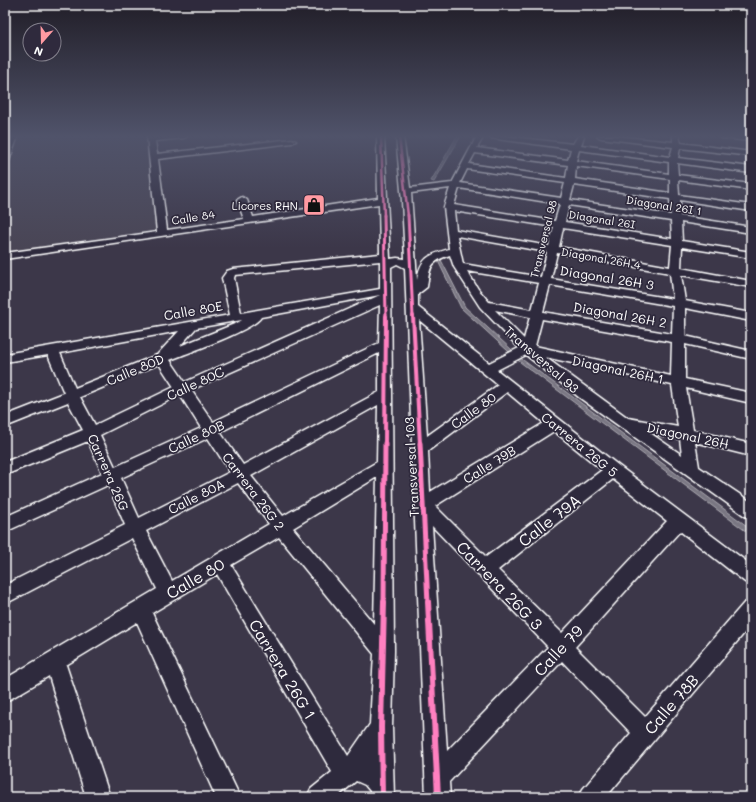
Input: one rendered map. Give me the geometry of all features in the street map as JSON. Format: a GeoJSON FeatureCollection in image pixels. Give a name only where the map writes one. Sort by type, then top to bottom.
{"type":"FeatureCollection","features":[{"type":"Feature","properties":{"kind":"street"},"geometry":{"type":"LineString","coordinates":[[156,173],[162,234]]}},
{"type":"Feature","properties":{"kind":"street","name":"Transversal 103"},"geometry":{"type":"LineString","coordinates":[[382,792],[381,727],[384,651],[385,262],[393,239],[384,200],[383,173]]}},
{"type":"Feature","properties":{"kind":"street","name":"Transversal 103"},"geometry":{"type":"LineString","coordinates":[[404,173],[406,191],[438,787]]}},
{"type":"Feature","properties":{"kind":"street"},"geometry":{"type":"LineString","coordinates":[[449,206],[455,186],[461,173]]}},
{"type":"Feature","properties":{"kind":"street"},"geometry":{"type":"LineString","coordinates":[[514,173],[751,208]]}},
{"type":"Feature","properties":{"kind":"street","name":"Transversal 98"},"geometry":{"type":"LineString","coordinates":[[526,351],[537,315],[570,182],[570,173]]}},
{"type":"Feature","properties":{"kind":"street"},"geometry":{"type":"LineString","coordinates":[[653,173],[751,187]]}},
{"type":"Feature","properties":{"kind":"street"},"geometry":{"type":"LineString","coordinates":[[673,176],[677,243],[675,270],[679,303],[678,382],[685,434],[692,470]]}},
{"type":"Feature","properties":{"kind":"street","name":"Diagonal 26I 1"},"geometry":{"type":"LineString","coordinates":[[406,191],[455,186],[751,230]]}},
{"type":"Feature","properties":{"kind":"street"},"geometry":{"type":"LineString","coordinates":[[242,200],[249,220]]}},
{"type":"Feature","properties":{"kind":"street","name":"Calle 84"},"geometry":{"type":"LineString","coordinates":[[5,256],[384,200]]}},
{"type":"Feature","properties":{"kind":"street","name":"Diagonal 26I"},"geometry":{"type":"LineString","coordinates":[[449,206],[751,255]]}},
{"type":"Feature","properties":{"kind":"street","name":"Transversal 93"},"geometry":{"type":"LineString","coordinates":[[449,206],[452,232],[459,266],[484,305],[526,351],[586,396],[751,511]]}},
{"type":"Feature","properties":{"kind":"street","name":"Diagonal 26H 4"},"geometry":{"type":"LineString","coordinates":[[452,232],[751,284]]}},
{"type":"Feature","properties":{"kind":"street"},"geometry":{"type":"LineString","coordinates":[[393,239],[404,240],[408,235]]}},
{"type":"Feature","properties":{"kind":"street"},"geometry":{"type":"LineString","coordinates":[[412,301],[421,287],[425,263],[429,259],[456,250]]}},
{"type":"Feature","properties":{"kind":"street"},"geometry":{"type":"LineString","coordinates":[[236,317],[228,278],[231,273],[237,271],[385,262],[389,263],[396,261],[405,263],[410,267]]}},
{"type":"Feature","properties":{"kind":"street","name":"Diagonal 26H 3"},"geometry":{"type":"LineString","coordinates":[[459,266],[545,282],[679,303],[751,317]]}},
{"type":"Feature","properties":{"kind":"street","name":"Calle 80E"},"geometry":{"type":"LineString","coordinates":[[5,358],[262,312],[385,295]]}},
{"type":"Feature","properties":{"kind":"street","name":"Calle 80C"},"geometry":{"type":"LineString","coordinates":[[5,469],[92,432],[183,388],[385,295]]}},
{"type":"Feature","properties":{"kind":"street","name":"Carrera 26G 5"},"geometry":{"type":"LineString","coordinates":[[412,301],[507,386],[678,521],[751,576]]}},
{"type":"Feature","properties":{"kind":"street","name":"Diagonal 26H 2"},"geometry":{"type":"LineString","coordinates":[[484,305],[679,339],[751,355]]}},
{"type":"Feature","properties":{"kind":"street","name":"Calle 80D"},"geometry":{"type":"LineString","coordinates":[[5,422],[241,326],[262,312]]}},
{"type":"Feature","properties":{"kind":"street"},"geometry":{"type":"LineString","coordinates":[[162,358],[192,325]]}},
{"type":"Feature","properties":{"kind":"street","name":"Calle 80B"},"geometry":{"type":"LineString","coordinates":[[5,525],[210,430],[385,345]]}},
{"type":"Feature","properties":{"kind":"street","name":"Carrera 26G"},"geometry":{"type":"LineString","coordinates":[[52,350],[72,396],[92,432],[110,476],[168,593]]}},
{"type":"Feature","properties":{"kind":"street"},"geometry":{"type":"LineString","coordinates":[[488,369],[526,351]]}},
{"type":"Feature","properties":{"kind":"street","name":"Diagonal 26H 1"},"geometry":{"type":"LineString","coordinates":[[526,351],[751,398]]}},
{"type":"Feature","properties":{"kind":"street","name":"Carrera 26G 2"},"geometry":{"type":"LineString","coordinates":[[162,358],[240,474],[281,527],[384,651]]}},
{"type":"Feature","properties":{"kind":"street","name":"Calle 80"},"geometry":{"type":"LineString","coordinates":[[420,449],[507,386]]}},
{"type":"Feature","properties":{"kind":"street","name":"Calle 80A"},"geometry":{"type":"LineString","coordinates":[[5,595],[240,474],[385,395]]}},
{"type":"Feature","properties":{"kind":"street","name":"Diagonal 26H"},"geometry":{"type":"LineString","coordinates":[[624,422],[685,434],[751,450]]}},
{"type":"Feature","properties":{"kind":"street","name":"Calle 79B"},"geometry":{"type":"LineString","coordinates":[[423,505],[555,423]]}},
{"type":"Feature","properties":{"kind":"street","name":"Calle 80"},"geometry":{"type":"LineString","coordinates":[[5,691],[385,465]]}},
{"type":"Feature","properties":{"kind":"street","name":"Calle 79A"},"geometry":{"type":"LineString","coordinates":[[485,569],[613,470]]}},
{"type":"Feature","properties":{"kind":"street","name":"Carrera 26G 3"},"geometry":{"type":"LineString","coordinates":[[423,505],[561,648],[646,733]]}},
{"type":"Feature","properties":{"kind":"street","name":"Calle 79"},"geometry":{"type":"LineString","coordinates":[[438,787],[561,648],[678,521]]}},
{"type":"Feature","properties":{"kind":"street","name":"Carrera 26G 1"},"geometry":{"type":"LineString","coordinates":[[220,563],[350,771]]}},
{"type":"Feature","properties":{"kind":"street"},"geometry":{"type":"LineString","coordinates":[[141,610],[228,797]]}},
{"type":"Feature","properties":{"kind":"street","name":"Calle 78B"},"geometry":{"type":"LineString","coordinates":[[591,797],[751,610]]}},
{"type":"Feature","properties":{"kind":"street"},"geometry":{"type":"LineString","coordinates":[[54,662],[98,797]]}},
{"type":"Feature","properties":{"kind":"street"},"geometry":{"type":"LineString","coordinates":[[319,797],[350,771],[381,727]]}},
{"type":"Feature","properties":{"kind":"street"},"geometry":{"type":"LineString","coordinates":[[350,771],[373,777],[382,792]]}},
{"type":"Feature","properties":{"kind":"shaded area"},"geometry":{"type":"Polygon","coordinates":[[[5,173],[155,173],[162,234],[5,256],[5,173]]]}},
{"type":"Feature","properties":{"kind":"shaded area"},"geometry":{"type":"Polygon","coordinates":[[[435,173],[439,173],[434,182],[431,181],[435,173]]]}},
{"type":"Feature","properties":{"kind":"shaded area"},"geometry":{"type":"Polygon","coordinates":[[[440,258],[465,307],[523,360],[751,529],[751,535],[520,362],[461,308],[437,259],[440,258]]]}},
{"type":"Feature","properties":{"kind":"cycle path"},"geometry":{"type":"LineString","coordinates":[[382,173],[386,291],[384,651],[381,727],[382,797]]}},
{"type":"Feature","properties":{"kind":"cycle path"},"geometry":{"type":"LineString","coordinates":[[404,173],[407,201],[438,797]]}},
{"type":"Feature","properties":{"kind":"place","name":"Licores RHN"},"geometry":{"type":"Point","coordinates":[314,205]}}]}
